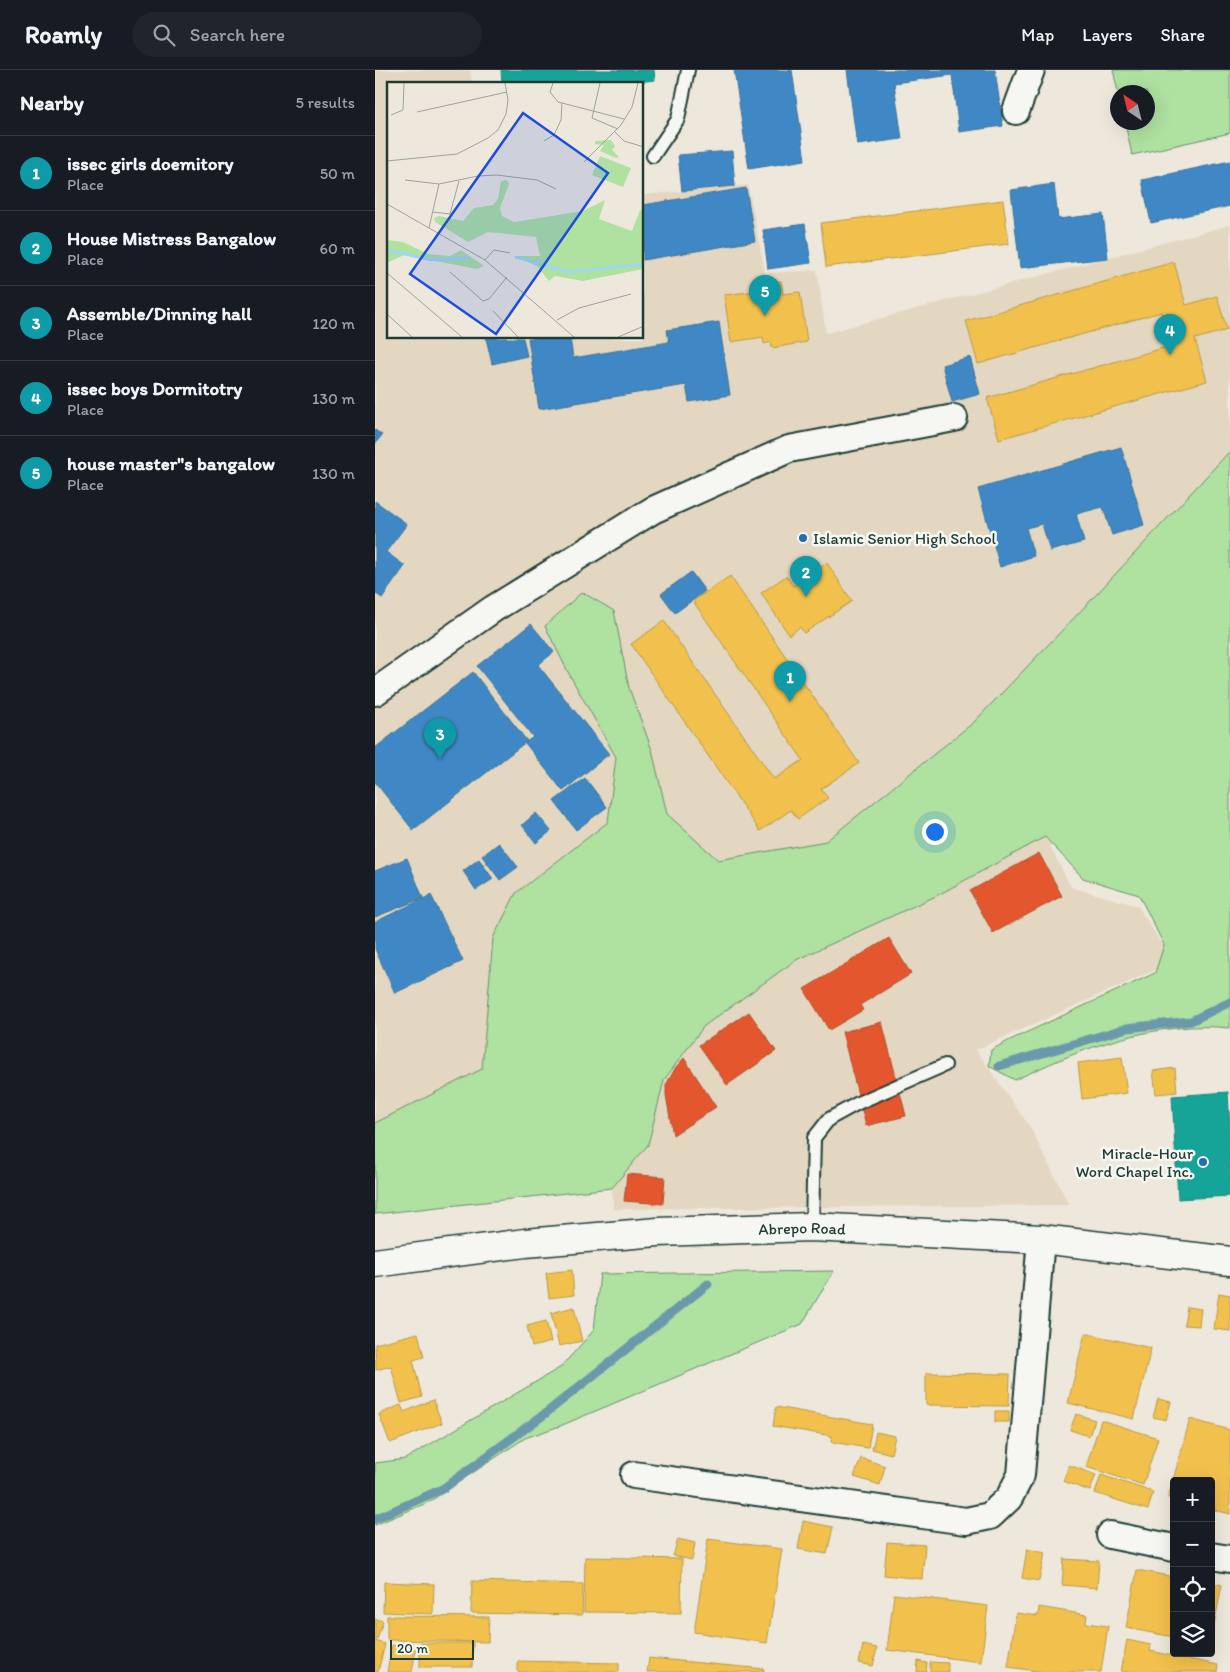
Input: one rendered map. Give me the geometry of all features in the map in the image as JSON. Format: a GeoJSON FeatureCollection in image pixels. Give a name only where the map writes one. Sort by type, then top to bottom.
{"type":"FeatureCollection","features":[{"type":"Feature","properties":{"kind":"main road","name":"Abrepo Road"},"geometry":{"type":"LineString","coordinates":[[375,1263],[525,1243],[658,1232],[811,1227],[1041,1239],[1230,1261]]}},
{"type":"Feature","properties":{"kind":"street"},"geometry":{"type":"LineString","coordinates":[[1016,111],[1031,70]]}},
{"type":"Feature","properties":{"kind":"street"},"geometry":{"type":"LineString","coordinates":[[375,692],[493,609],[653,510],[789,449],[954,418]]}},
{"type":"Feature","properties":{"kind":"street"},"geometry":{"type":"LineString","coordinates":[[634,1475],[966,1521],[989,1516],[1009,1498],[1021,1475],[1041,1239]]}},
{"type":"Feature","properties":{"kind":"street"},"geometry":{"type":"LineString","coordinates":[[1110,1535],[1170,1547]]}},
{"type":"Feature","properties":{"kind":"street"},"geometry":{"type":"LineString","coordinates":[[1215,1557],[1230,1560]]}},
{"type":"Feature","properties":{"kind":"lane"},"geometry":{"type":"LineString","coordinates":[[653,156],[678,119],[688,70]]}},
{"type":"Feature","properties":{"kind":"lane"},"geometry":{"type":"LineString","coordinates":[[811,1227],[814,1138],[829,1119],[860,1102],[945,1065]]}},
{"type":"Feature","properties":{"kind":"shaded area","name":"Islamic Senior High School"},"geometry":{"type":"Polygon","coordinates":[[[375,70],[470,70],[472,82],[387,82],[387,339],[644,339],[644,195],[748,185],[765,273],[817,270],[826,333],[1230,225],[1230,739],[1105,818],[1050,846],[1071,887],[1138,906],[1173,962],[976,1050],[1030,1127],[1069,1205],[613,1209],[612,1188],[648,1145],[375,1190],[375,70]]]}},
{"type":"Feature","properties":{"kind":"green space"},"geometry":{"type":"Polygon","coordinates":[[[1113,70],[1230,70],[1230,133],[1132,155],[1127,130],[1155,130],[1155,85],[1116,85],[1113,70]]]}},
{"type":"Feature","properties":{"kind":"green space"},"geometry":{"type":"Polygon","coordinates":[[[1230,451],[1230,1028],[1174,1028],[1147,1032],[1093,1047],[1015,1080],[989,1066],[991,1050],[1155,973],[1164,945],[1139,895],[1083,878],[1045,837],[936,896],[796,960],[704,1026],[664,1080],[648,1145],[612,1188],[375,1214],[375,1123],[482,1069],[493,938],[516,893],[608,822],[616,757],[569,674],[545,626],[582,592],[614,611],[629,688],[652,750],[667,814],[718,860],[826,841],[974,722],[1230,451]]]}},
{"type":"Feature","properties":{"kind":"green space"},"geometry":{"type":"Polygon","coordinates":[[[834,1271],[802,1324],[560,1426],[525,1438],[429,1502],[375,1525],[375,1463],[405,1459],[561,1367],[594,1330],[600,1274],[834,1271]]]}},
{"type":"Feature","properties":{"kind":"building: Homes"},"geometry":{"type":"Polygon","coordinates":[[[1003,200],[1009,244],[826,267],[821,223],[1003,200]]]}},
{"type":"Feature","properties":{"kind":"building: Homes"},"geometry":{"type":"Polygon","coordinates":[[[1174,262],[1186,305],[1217,296],[1227,330],[1195,339],[1207,381],[999,439],[987,398],[1170,346],[1161,312],[978,364],[966,321],[1174,262]]]}},
{"type":"Feature","properties":{"kind":"building: Homes"},"geometry":{"type":"Polygon","coordinates":[[[781,281],[783,294],[800,292],[807,342],[772,348],[771,342],[764,344],[763,337],[731,342],[724,295],[756,291],[755,285],[781,281]]]}},
{"type":"Feature","properties":{"kind":"building: Homes"},"geometry":{"type":"Polygon","coordinates":[[[827,563],[852,601],[804,633],[800,627],[789,635],[761,593],[786,576],[793,586],[827,563]]]}},
{"type":"Feature","properties":{"kind":"building: Homes"},"geometry":{"type":"Polygon","coordinates":[[[730,576],[859,763],[821,789],[828,798],[798,819],[791,810],[760,831],[631,644],[664,621],[774,779],[803,760],[693,601],[730,576]]]}},
{"type":"Feature","properties":{"kind":"building: Homes"},"geometry":{"type":"Polygon","coordinates":[[[1122,1057],[1127,1093],[1082,1099],[1078,1063],[1122,1057]]]}},
{"type":"Feature","properties":{"kind":"building: Homes"},"geometry":{"type":"Polygon","coordinates":[[[1175,1068],[1177,1092],[1156,1094],[1153,1071],[1175,1068]]]}},
{"type":"Feature","properties":{"kind":"building: Homes"},"geometry":{"type":"Polygon","coordinates":[[[572,1270],[574,1295],[549,1298],[546,1273],[572,1270]]]}},
{"type":"Feature","properties":{"kind":"building: Homes"},"geometry":{"type":"Polygon","coordinates":[[[1219,1293],[1230,1295],[1230,1331],[1214,1329],[1219,1293]]]}},
{"type":"Feature","properties":{"kind":"building: Homes"},"geometry":{"type":"Polygon","coordinates":[[[574,1307],[582,1341],[559,1346],[551,1313],[574,1307]]]}},
{"type":"Feature","properties":{"kind":"building: Homes"},"geometry":{"type":"Polygon","coordinates":[[[1187,1307],[1201,1309],[1199,1326],[1184,1325],[1187,1307]]]}},
{"type":"Feature","properties":{"kind":"building: Homes"},"geometry":{"type":"Polygon","coordinates":[[[546,1321],[551,1342],[532,1347],[527,1326],[546,1321]]]}},
{"type":"Feature","properties":{"kind":"building: Homes"},"geometry":{"type":"Polygon","coordinates":[[[418,1333],[424,1357],[413,1360],[422,1397],[401,1403],[391,1366],[376,1370],[375,1344],[418,1333]]]}},
{"type":"Feature","properties":{"kind":"building: Homes"},"geometry":{"type":"Polygon","coordinates":[[[1085,1333],[1151,1348],[1134,1419],[1068,1403],[1085,1333]]]}},
{"type":"Feature","properties":{"kind":"building: Homes"},"geometry":{"type":"Polygon","coordinates":[[[926,1373],[1010,1374],[1009,1406],[926,1405],[926,1373]]]}},
{"type":"Feature","properties":{"kind":"building: Homes"},"geometry":{"type":"Polygon","coordinates":[[[1158,1399],[1171,1402],[1166,1420],[1153,1417],[1158,1399]]]}},
{"type":"Feature","properties":{"kind":"building: Homes"},"geometry":{"type":"Polygon","coordinates":[[[433,1400],[442,1423],[390,1443],[379,1414],[401,1405],[404,1412],[433,1400]]]}},
{"type":"Feature","properties":{"kind":"building: Homes"},"geometry":{"type":"Polygon","coordinates":[[[776,1407],[872,1424],[868,1448],[831,1442],[832,1436],[773,1426],[776,1407]]]}},
{"type":"Feature","properties":{"kind":"building: Homes"},"geometry":{"type":"Polygon","coordinates":[[[995,1411],[1009,1411],[1009,1422],[995,1422],[995,1411]]]}},
{"type":"Feature","properties":{"kind":"building: Homes"},"geometry":{"type":"Polygon","coordinates":[[[1076,1414],[1095,1420],[1089,1436],[1070,1430],[1076,1414]]]}},
{"type":"Feature","properties":{"kind":"building: Homes"},"geometry":{"type":"Polygon","coordinates":[[[1190,1419],[1230,1430],[1230,1514],[1215,1510],[1215,1477],[1174,1477],[1190,1419]]]}},
{"type":"Feature","properties":{"kind":"building: Homes"},"geometry":{"type":"Polygon","coordinates":[[[1101,1420],[1158,1438],[1143,1485],[1086,1467],[1101,1420]]]}},
{"type":"Feature","properties":{"kind":"building: Homes"},"geometry":{"type":"Polygon","coordinates":[[[876,1432],[895,1436],[891,1454],[872,1449],[876,1432]]]}},
{"type":"Feature","properties":{"kind":"building: Homes"},"geometry":{"type":"Polygon","coordinates":[[[861,1458],[885,1466],[880,1485],[854,1477],[861,1458]]]}},
{"type":"Feature","properties":{"kind":"building: Homes"},"geometry":{"type":"Polygon","coordinates":[[[1069,1465],[1096,1475],[1090,1491],[1063,1481],[1069,1465]]]}},
{"type":"Feature","properties":{"kind":"building: Homes"},"geometry":{"type":"Polygon","coordinates":[[[1101,1475],[1153,1492],[1148,1510],[1095,1493],[1101,1475]]]}},
{"type":"Feature","properties":{"kind":"building: Homes"},"geometry":{"type":"Polygon","coordinates":[[[803,1521],[833,1527],[827,1554],[798,1549],[803,1521]]]}},
{"type":"Feature","properties":{"kind":"building: Homes"},"geometry":{"type":"Polygon","coordinates":[[[678,1539],[695,1543],[692,1560],[673,1556],[678,1539]]]}},
{"type":"Feature","properties":{"kind":"building: Homes"},"geometry":{"type":"Polygon","coordinates":[[[708,1539],[782,1549],[767,1643],[694,1632],[708,1539]]]}},
{"type":"Feature","properties":{"kind":"building: Homes"},"geometry":{"type":"Polygon","coordinates":[[[887,1542],[925,1545],[922,1579],[884,1575],[887,1542]]]}},
{"type":"Feature","properties":{"kind":"building: Homes"},"geometry":{"type":"Polygon","coordinates":[[[1027,1549],[1045,1553],[1039,1581],[1022,1578],[1027,1549]]]}},
{"type":"Feature","properties":{"kind":"building: Homes"},"geometry":{"type":"Polygon","coordinates":[[[585,1557],[682,1559],[681,1613],[584,1612],[585,1557]]]}},
{"type":"Feature","properties":{"kind":"building: Homes"},"geometry":{"type":"Polygon","coordinates":[[[1064,1559],[1099,1561],[1097,1588],[1062,1585],[1064,1559]]]}},
{"type":"Feature","properties":{"kind":"building: Homes"},"geometry":{"type":"Polygon","coordinates":[[[1137,1570],[1170,1576],[1170,1636],[1126,1628],[1137,1570]]]}},
{"type":"Feature","properties":{"kind":"building: Homes"},"geometry":{"type":"Polygon","coordinates":[[[472,1581],[583,1584],[582,1615],[471,1613],[472,1581]]]}},
{"type":"Feature","properties":{"kind":"building: Homes"},"geometry":{"type":"Polygon","coordinates":[[[384,1582],[434,1584],[433,1614],[383,1612],[384,1582]]]}},
{"type":"Feature","properties":{"kind":"building: Homes"},"geometry":{"type":"Polygon","coordinates":[[[1215,1584],[1222,1585],[1215,1620],[1215,1584]]]}},
{"type":"Feature","properties":{"kind":"building: Homes"},"geometry":{"type":"Polygon","coordinates":[[[894,1594],[988,1606],[981,1662],[887,1650],[894,1594]]]}},
{"type":"Feature","properties":{"kind":"building: Homes"},"geometry":{"type":"Polygon","coordinates":[[[1039,1607],[1087,1615],[1086,1623],[1108,1626],[1101,1672],[1043,1672],[1008,1667],[1016,1613],[1038,1616],[1039,1607]]]}},
{"type":"Feature","properties":{"kind":"building: Homes"},"geometry":{"type":"Polygon","coordinates":[[[387,1616],[489,1617],[488,1642],[387,1640],[387,1616]]]}},
{"type":"Feature","properties":{"kind":"building: Homes"},"geometry":{"type":"Polygon","coordinates":[[[375,1619],[383,1621],[377,1640],[375,1640],[375,1619]]]}},
{"type":"Feature","properties":{"kind":"building: Homes"},"geometry":{"type":"Polygon","coordinates":[[[1127,1640],[1151,1645],[1150,1651],[1170,1655],[1170,1657],[1179,1657],[1218,1665],[1217,1672],[1121,1672],[1127,1640]]]}},
{"type":"Feature","properties":{"kind":"building: Homes"},"geometry":{"type":"Polygon","coordinates":[[[375,1641],[385,1644],[378,1672],[375,1671],[375,1641]]]}},
{"type":"Feature","properties":{"kind":"building: Homes"},"geometry":{"type":"Polygon","coordinates":[[[420,1643],[473,1643],[472,1667],[420,1667],[420,1643]]]}},
{"type":"Feature","properties":{"kind":"building: Homes"},"geometry":{"type":"Polygon","coordinates":[[[392,1645],[416,1649],[412,1672],[387,1672],[392,1645]]]}},
{"type":"Feature","properties":{"kind":"building: Homes"},"geometry":{"type":"Polygon","coordinates":[[[863,1645],[877,1648],[873,1666],[859,1663],[863,1645]]]}},
{"type":"Feature","properties":{"kind":"building: Homes"},"geometry":{"type":"Polygon","coordinates":[[[649,1658],[764,1669],[763,1672],[647,1672],[649,1658]]]}},
{"type":"Feature","properties":{"kind":"building: Homes"},"geometry":{"type":"Polygon","coordinates":[[[518,1661],[619,1663],[619,1672],[518,1672],[518,1661]]]}},
{"type":"Feature","properties":{"kind":"building: Homes"},"geometry":{"type":"Polygon","coordinates":[[[918,1661],[927,1663],[926,1672],[917,1672],[918,1661]]]}},
{"type":"Feature","properties":{"kind":"building: Homes"},"geometry":{"type":"Polygon","coordinates":[[[930,1662],[948,1663],[948,1672],[930,1672],[930,1662]]]}},
{"type":"Feature","properties":{"kind":"building: Shops"},"geometry":{"type":"Polygon","coordinates":[[[1039,853],[1062,896],[993,933],[970,891],[1039,853]]]}},
{"type":"Feature","properties":{"kind":"building: Shops"},"geometry":{"type":"Polygon","coordinates":[[[889,938],[911,974],[860,1005],[863,1010],[829,1030],[804,989],[889,938]]]}},
{"type":"Feature","properties":{"kind":"building: Shops"},"geometry":{"type":"Polygon","coordinates":[[[749,1012],[776,1051],[727,1085],[699,1045],[749,1012]]]}},
{"type":"Feature","properties":{"kind":"building: Shops"},"geometry":{"type":"Polygon","coordinates":[[[882,1022],[906,1116],[866,1126],[842,1032],[882,1022]]]}},
{"type":"Feature","properties":{"kind":"building: Shops"},"geometry":{"type":"Polygon","coordinates":[[[684,1058],[716,1107],[673,1135],[666,1085],[676,1067],[684,1058]]]}},
{"type":"Feature","properties":{"kind":"building: Shops"},"geometry":{"type":"Polygon","coordinates":[[[627,1174],[665,1177],[663,1204],[624,1201],[627,1174]]]}},
{"type":"Feature","properties":{"kind":"building: Schools"},"geometry":{"type":"Polygon","coordinates":[[[734,70],[792,70],[805,160],[749,169],[734,70]]]}},
{"type":"Feature","properties":{"kind":"building: Schools"},"geometry":{"type":"Polygon","coordinates":[[[847,70],[995,70],[1003,126],[959,132],[952,75],[894,83],[902,139],[857,145],[847,70]]]}},
{"type":"Feature","properties":{"kind":"building: Schools"},"geometry":{"type":"Polygon","coordinates":[[[732,151],[735,186],[682,191],[678,155],[732,151]]]}},
{"type":"Feature","properties":{"kind":"building: Schools"},"geometry":{"type":"Polygon","coordinates":[[[1230,161],[1230,206],[1151,223],[1142,180],[1230,161]]]}},
{"type":"Feature","properties":{"kind":"building: Schools"},"geometry":{"type":"Polygon","coordinates":[[[1054,184],[1058,219],[1103,214],[1108,258],[1020,268],[1011,190],[1054,184]]]}},
{"type":"Feature","properties":{"kind":"building: Schools"},"geometry":{"type":"Polygon","coordinates":[[[746,188],[755,241],[644,260],[644,205],[746,188]]]}},
{"type":"Feature","properties":{"kind":"building: Schools"},"geometry":{"type":"Polygon","coordinates":[[[805,224],[811,263],[768,269],[763,230],[805,224]]]}},
{"type":"Feature","properties":{"kind":"building: Schools"},"geometry":{"type":"Polygon","coordinates":[[[719,322],[730,395],[689,402],[686,385],[539,409],[528,339],[570,339],[573,358],[669,342],[667,330],[719,322]]]}},
{"type":"Feature","properties":{"kind":"building: Schools"},"geometry":{"type":"Polygon","coordinates":[[[486,339],[523,339],[527,356],[492,364],[486,339]]]}},
{"type":"Feature","properties":{"kind":"building: Schools"},"geometry":{"type":"Polygon","coordinates":[[[970,357],[980,394],[952,402],[942,365],[970,357]]]}},
{"type":"Feature","properties":{"kind":"building: Schools"},"geometry":{"type":"Polygon","coordinates":[[[375,430],[382,435],[375,444],[375,430]]]}},
{"type":"Feature","properties":{"kind":"building: Schools"},"geometry":{"type":"Polygon","coordinates":[[[1121,447],[1144,525],[1112,535],[1103,507],[1076,514],[1084,542],[1050,551],[1042,524],[1026,528],[1034,556],[1000,567],[978,489],[1121,447]]]}},
{"type":"Feature","properties":{"kind":"building: Schools"},"geometry":{"type":"Polygon","coordinates":[[[375,501],[407,524],[386,552],[405,566],[382,598],[375,593],[375,501]]]}},
{"type":"Feature","properties":{"kind":"building: Schools"},"geometry":{"type":"Polygon","coordinates":[[[691,572],[705,591],[675,613],[661,594],[691,572]]]}},
{"type":"Feature","properties":{"kind":"building: Schools"},"geometry":{"type":"Polygon","coordinates":[[[531,624],[554,652],[538,665],[609,754],[563,791],[525,743],[533,737],[477,666],[531,624]]]}},
{"type":"Feature","properties":{"kind":"building: Schools"},"geometry":{"type":"Polygon","coordinates":[[[473,672],[527,741],[413,830],[375,782],[375,748],[473,672]]]}},
{"type":"Feature","properties":{"kind":"building: Schools"},"geometry":{"type":"Polygon","coordinates":[[[585,778],[607,807],[576,830],[554,801],[585,778]]]}},
{"type":"Feature","properties":{"kind":"building: Schools"},"geometry":{"type":"Polygon","coordinates":[[[536,813],[551,831],[536,843],[522,825],[536,813]]]}},
{"type":"Feature","properties":{"kind":"building: Schools"},"geometry":{"type":"Polygon","coordinates":[[[499,843],[518,867],[500,880],[482,856],[499,843]]]}},
{"type":"Feature","properties":{"kind":"building: Schools"},"geometry":{"type":"Polygon","coordinates":[[[407,858],[423,898],[375,917],[375,871],[407,858]]]}},
{"type":"Feature","properties":{"kind":"building: Schools"},"geometry":{"type":"Polygon","coordinates":[[[479,859],[493,879],[476,890],[463,871],[479,859]]]}},
{"type":"Feature","properties":{"kind":"building: Schools"},"geometry":{"type":"Polygon","coordinates":[[[431,895],[463,961],[395,993],[375,949],[375,922],[431,895]]]}},
{"type":"Feature","properties":{"kind":"building: Public"},"geometry":{"type":"Polygon","coordinates":[[[501,70],[654,70],[655,80],[638,82],[502,82],[501,70]]]}},
{"type":"Feature","properties":{"kind":"building: Public","name":"Miracle-Hour Word Chapel Inc."},"geometry":{"type":"Polygon","coordinates":[[[1228,1092],[1230,1196],[1178,1199],[1172,1096],[1228,1092]]]}},
{"type":"Feature","properties":{"kind":"waterway"},"geometry":{"type":"LineString","coordinates":[[999,1066],[1127,1028],[1191,1021],[1230,1002]]}},
{"type":"Feature","properties":{"kind":"waterway"},"geometry":{"type":"LineString","coordinates":[[375,1519],[444,1488],[546,1413],[708,1284]]}},
{"type":"Feature","properties":{"kind":"place","name":"house master\"s bangalow"},"geometry":{"type":"Point","coordinates":[765,316]}},
{"type":"Feature","properties":{"kind":"place","name":"issec boys Dormitotry"},"geometry":{"type":"Point","coordinates":[1170,355]}},
{"type":"Feature","properties":{"kind":"place","name":"Islamic Senior High School"},"geometry":{"type":"Point","coordinates":[803,538]}},
{"type":"Feature","properties":{"kind":"place","name":"House Mistress Bangalow"},"geometry":{"type":"Point","coordinates":[806,597]}},
{"type":"Feature","properties":{"kind":"place","name":"issec girls doemitory"},"geometry":{"type":"Point","coordinates":[790,702]}},
{"type":"Feature","properties":{"kind":"place","name":"Assemble/Dinning hall"},"geometry":{"type":"Point","coordinates":[440,759]}},
{"type":"Feature","properties":{"kind":"place","name":"Miracle-Hour Word Chapel Inc."},"geometry":{"type":"Point","coordinates":[1203,1162]}}]}
